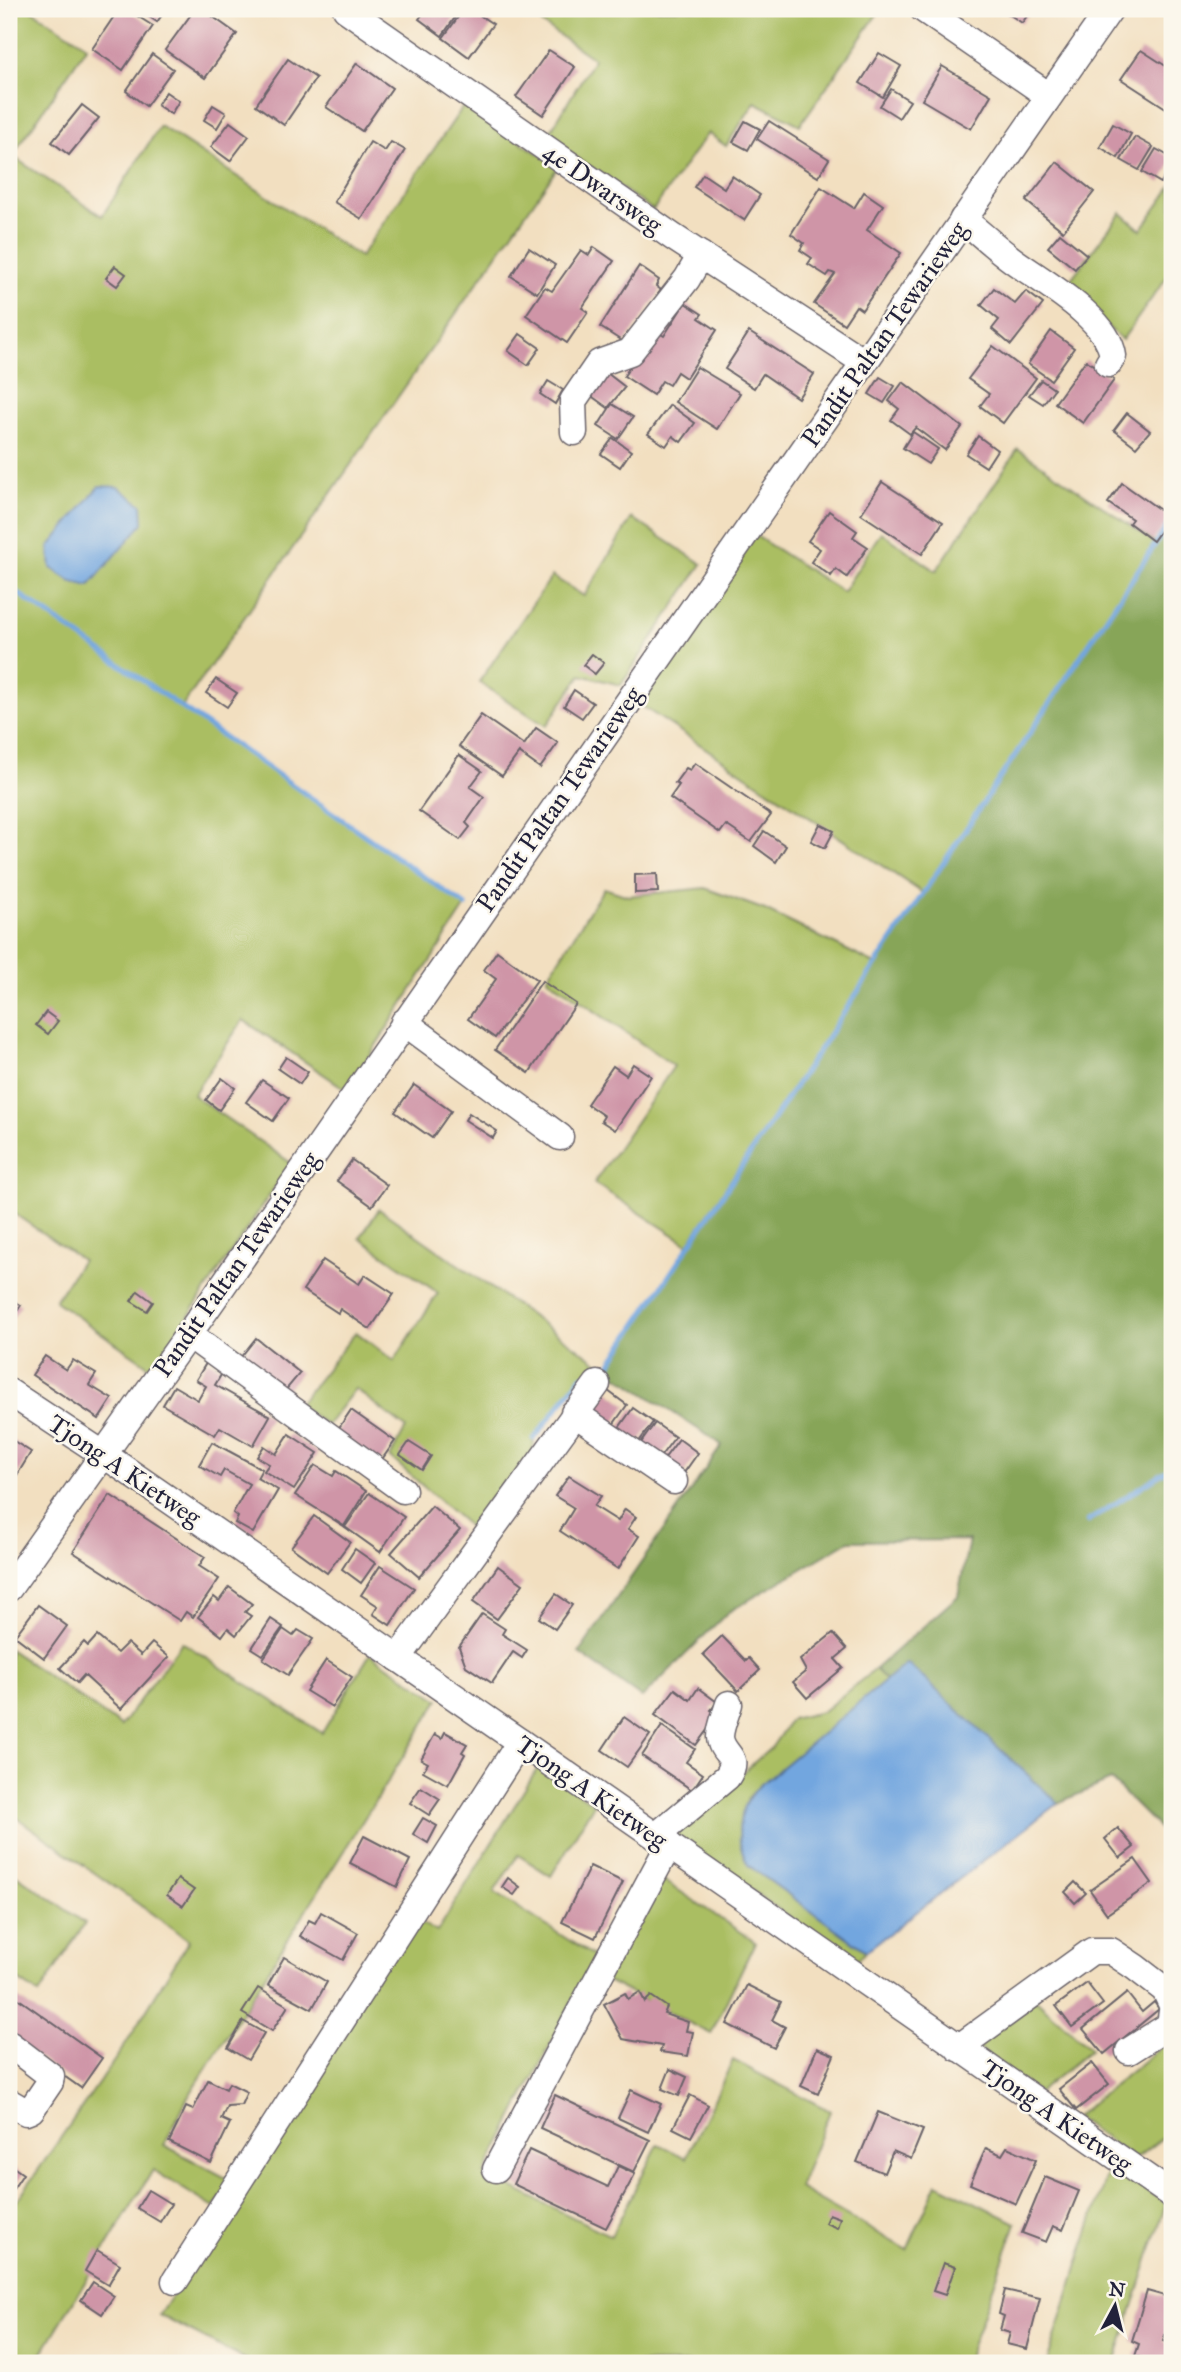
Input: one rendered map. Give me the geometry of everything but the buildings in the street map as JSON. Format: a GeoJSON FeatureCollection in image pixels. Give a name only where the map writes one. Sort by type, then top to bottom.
{"type":"FeatureCollection","features":[{"type":"Feature","properties":{"kind":"street","name":"4e Dwarsweg"},"geometry":{"type":"LineString","coordinates":[[346,9],[701,255],[864,362]]}},
{"type":"Feature","properties":{"kind":"street"},"geometry":{"type":"LineString","coordinates":[[923,9],[1049,96]]}},
{"type":"Feature","properties":{"kind":"street","name":"Pandit Paltan Tewarieweg"},"geometry":{"type":"LineString","coordinates":[[9,1588],[1110,9]]}},
{"type":"Feature","properties":{"kind":"street"},"geometry":{"type":"LineString","coordinates":[[963,219],[1013,261],[1058,289],[1096,324],[1112,344],[1113,356],[1108,364]]}},
{"type":"Feature","properties":{"kind":"street"},"geometry":{"type":"LineString","coordinates":[[574,432],[573,401],[599,363],[631,352],[687,279],[701,255]]}},
{"type":"Feature","properties":{"kind":"street"},"geometry":{"type":"LineString","coordinates":[[404,1022],[560,1137]]}},
{"type":"Feature","properties":{"kind":"street"},"geometry":{"type":"LineString","coordinates":[[188,1334],[403,1490]]}},
{"type":"Feature","properties":{"kind":"street"},"geometry":{"type":"LineString","coordinates":[[398,1658],[597,1384]]}},
{"type":"Feature","properties":{"kind":"street","name":"Tjong A Kietweg"},"geometry":{"type":"LineString","coordinates":[[9,1392],[103,1454],[1172,2195]]}},
{"type":"Feature","properties":{"kind":"street"},"geometry":{"type":"LineString","coordinates":[[574,1413],[674,1481]]}},
{"type":"Feature","properties":{"kind":"street"},"geometry":{"type":"LineString","coordinates":[[496,2169],[662,1841],[733,1769],[733,1762],[722,1745],[720,1736],[729,1704]]}},
{"type":"Feature","properties":{"kind":"street"},"geometry":{"type":"LineString","coordinates":[[175,2281],[520,1742]]}},
{"type":"Feature","properties":{"kind":"street"},"geometry":{"type":"LineString","coordinates":[[958,2048],[1092,1951],[1111,1951],[1135,1967],[1165,1990],[1172,2005]]}},
{"type":"Feature","properties":{"kind":"street"},"geometry":{"type":"LineString","coordinates":[[1129,2051],[1170,2025],[1172,2011]]}},
{"type":"Feature","properties":{"kind":"street"},"geometry":{"type":"LineString","coordinates":[[9,2044],[51,2076],[50,2082],[31,2110],[26,2112],[9,2102]]}},
{"type":"Feature","properties":{"kind":"green space"},"geometry":{"type":"Polygon","coordinates":[[[9,9],[30,9],[87,46],[12,156],[102,216],[160,126],[360,257],[465,104],[558,167],[182,707],[466,906],[347,1090],[243,1020],[193,1095],[291,1163],[153,1369],[55,1301],[82,1260],[9,1210],[9,9]]]}},
{"type":"Feature","properties":{"kind":"green space"},"geometry":{"type":"Polygon","coordinates":[[[521,9],[880,10],[800,125],[755,102],[726,146],[708,133],[653,210],[547,137],[594,59],[521,9]]]}},
{"type":"Feature","properties":{"kind":"green space"},"geometry":{"type":"Polygon","coordinates":[[[1172,186],[1172,270],[1122,340],[1065,287],[1121,213],[1141,230],[1172,186]]]}},
{"type":"Feature","properties":{"kind":"green space"},"geometry":{"type":"Polygon","coordinates":[[[1018,449],[1156,543],[923,893],[636,702],[753,534],[843,592],[881,532],[936,571],[1018,449]]]}},
{"type":"Feature","properties":{"kind":"green space"},"geometry":{"type":"Polygon","coordinates":[[[632,518],[702,564],[621,685],[581,675],[546,726],[479,682],[552,576],[584,596],[632,518]]]}},
{"type":"Feature","properties":{"kind":"green space"},"geometry":{"type":"Polygon","coordinates":[[[1172,519],[1172,1841],[1111,1780],[1058,1803],[908,1664],[887,1681],[875,1669],[958,1596],[969,1540],[849,1541],[727,1613],[642,1698],[579,1653],[722,1445],[607,1369],[1172,519]]]}},
{"type":"Feature","properties":{"kind":"green space"},"geometry":{"type":"Polygon","coordinates":[[[604,888],[628,896],[705,888],[765,910],[875,964],[688,1244],[594,1183],[674,1066],[547,978],[604,888]]]}},
{"type":"Feature","properties":{"kind":"green space"},"geometry":{"type":"Polygon","coordinates":[[[379,1209],[607,1369],[581,1377],[534,1438],[533,1459],[481,1537],[390,1457],[406,1428],[355,1389],[327,1425],[298,1405],[356,1332],[394,1361],[438,1293],[360,1238],[379,1209]]]}},
{"type":"Feature","properties":{"kind":"green space"},"geometry":{"type":"Polygon","coordinates":[[[182,1642],[322,1733],[370,1654],[439,1700],[187,2099],[164,2145],[232,2181],[214,2208],[153,2170],[36,2363],[9,2363],[9,2212],[123,2048],[189,1940],[9,1812],[9,1649],[121,1726],[182,1642]]]}},
{"type":"Feature","properties":{"kind":"green space"},"geometry":{"type":"Polygon","coordinates":[[[875,1669],[887,1681],[759,1786],[747,1799],[748,1865],[866,1951],[855,1963],[671,1834],[772,1747],[791,1719],[822,1712],[875,1669]]]}},
{"type":"Feature","properties":{"kind":"green space"},"geometry":{"type":"Polygon","coordinates":[[[539,1766],[594,1804],[551,1876],[518,1855],[494,1892],[595,1957],[484,2174],[611,2236],[658,2144],[686,2158],[733,2060],[830,2111],[799,2188],[907,2250],[937,2183],[1016,2223],[966,2363],[252,2363],[159,2315],[413,1918],[437,1932],[539,1766]]]}},
{"type":"Feature","properties":{"kind":"green space"},"geometry":{"type":"Polygon","coordinates":[[[9,1870],[85,1923],[39,1994],[9,1974],[9,1870]]]}},
{"type":"Feature","properties":{"kind":"green space"},"geometry":{"type":"Polygon","coordinates":[[[659,1877],[755,1942],[711,2034],[603,1979],[659,1877]]]}},
{"type":"Feature","properties":{"kind":"green space"},"geometry":{"type":"Polygon","coordinates":[[[1035,1999],[1091,2049],[1038,2093],[975,2046],[1035,1999]]]}},
{"type":"Feature","properties":{"kind":"green space"},"geometry":{"type":"Polygon","coordinates":[[[1172,2038],[1172,2130],[1135,2159],[1075,2117],[1172,2038]]]}},
{"type":"Feature","properties":{"kind":"green space"},"geometry":{"type":"Polygon","coordinates":[[[1109,2166],[1166,2203],[1115,2363],[1047,2363],[1109,2166]]]}},
{"type":"Feature","properties":{"kind":"water"},"geometry":{"type":"Polygon","coordinates":[[[99,486],[118,487],[142,505],[143,523],[89,586],[72,582],[51,568],[49,547],[99,486]]]}},
{"type":"Feature","properties":{"kind":"water"},"geometry":{"type":"Polygon","coordinates":[[[907,1663],[1058,1803],[866,1951],[748,1865],[740,1844],[740,1824],[746,1804],[759,1786],[907,1663]]]}},
{"type":"Feature","properties":{"kind":"waterway"},"geometry":{"type":"LineString","coordinates":[[534,1439],[581,1377],[607,1369],[1172,519]]}},
{"type":"Feature","properties":{"kind":"waterway"},"geometry":{"type":"LineString","coordinates":[[9,587],[466,906]]}},
{"type":"Feature","properties":{"kind":"waterway"},"geometry":{"type":"LineString","coordinates":[[1088,1521],[1172,1467]]}}]}
